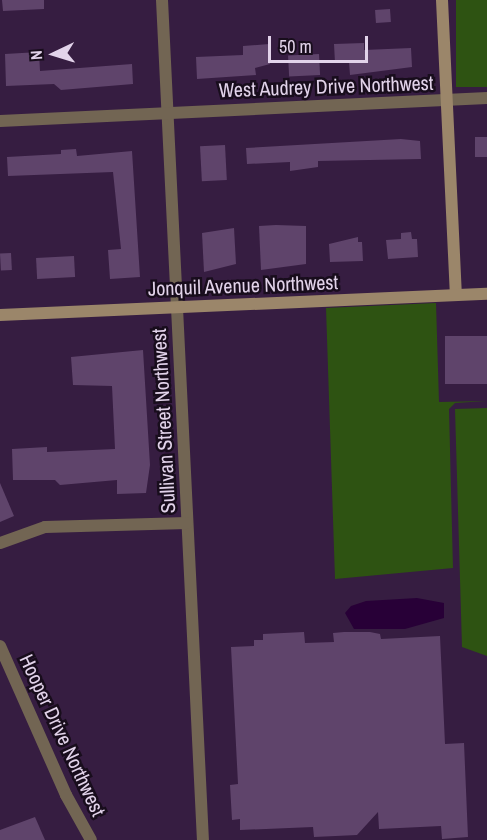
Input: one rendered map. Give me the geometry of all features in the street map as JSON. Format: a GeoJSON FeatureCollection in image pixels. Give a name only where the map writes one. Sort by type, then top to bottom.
{"type":"FeatureCollection","features":[{"type":"Feature","properties":{"kind":"street","name":"Sullivan Street Northwest"},"geometry":{"type":"LineString","coordinates":[[162,0],[203,840]]}},
{"type":"Feature","properties":{"kind":"street"},"geometry":{"type":"LineString","coordinates":[[442,0],[456,295]]}},
{"type":"Feature","properties":{"kind":"street","name":"West Audrey Drive Northwest"},"geometry":{"type":"LineString","coordinates":[[0,121],[487,98]]}},
{"type":"Feature","properties":{"kind":"street","name":"Jonquil Avenue Northwest"},"geometry":{"type":"LineString","coordinates":[[0,315],[487,294]]}},
{"type":"Feature","properties":{"kind":"street"},"geometry":{"type":"LineString","coordinates":[[0,543],[45,527],[187,523]]}},
{"type":"Feature","properties":{"kind":"street","name":"Hooper Drive Northwest"},"geometry":{"type":"LineString","coordinates":[[0,646],[66,795],[91,840]]}},
{"type":"Feature","properties":{"kind":"green space"},"geometry":{"type":"Polygon","coordinates":[[[456,0],[487,0],[487,87],[456,87],[456,0]]]}},
{"type":"Feature","properties":{"kind":"green space"},"geometry":{"type":"Polygon","coordinates":[[[436,303],[439,402],[487,401],[455,403],[449,409],[453,568],[335,579],[326,308],[436,303]]]}},
{"type":"Feature","properties":{"kind":"green space"},"geometry":{"type":"Polygon","coordinates":[[[487,408],[487,656],[462,647],[455,409],[487,408]]]}},
{"type":"Feature","properties":{"kind":"shaded area"},"geometry":{"type":"Polygon","coordinates":[[[417,598],[444,603],[444,618],[405,629],[354,629],[345,613],[351,606],[366,601],[417,598]]]}},
{"type":"Feature","properties":{"kind":"building"},"geometry":{"type":"Polygon","coordinates":[[[2,0],[44,0],[44,9],[3,11],[2,0]]]}},
{"type":"Feature","properties":{"kind":"building"},"geometry":{"type":"Polygon","coordinates":[[[390,9],[391,22],[376,23],[375,10],[390,9]]]}},
{"type":"Feature","properties":{"kind":"building"},"geometry":{"type":"Polygon","coordinates":[[[364,43],[364,50],[411,48],[412,67],[350,75],[349,62],[335,63],[334,44],[364,43]]]}},
{"type":"Feature","properties":{"kind":"building"},"geometry":{"type":"Polygon","coordinates":[[[269,44],[270,64],[255,68],[256,75],[197,79],[196,57],[243,55],[243,46],[269,44]]]}},
{"type":"Feature","properties":{"kind":"building"},"geometry":{"type":"Polygon","coordinates":[[[39,52],[40,71],[132,64],[133,84],[61,90],[54,84],[6,86],[5,54],[39,52]]]}},
{"type":"Feature","properties":{"kind":"building"},"geometry":{"type":"Polygon","coordinates":[[[319,54],[320,75],[289,77],[288,56],[319,54]]]}},
{"type":"Feature","properties":{"kind":"building"},"geometry":{"type":"Polygon","coordinates":[[[475,137],[487,137],[487,157],[475,157],[475,137]]]}},
{"type":"Feature","properties":{"kind":"building"},"geometry":{"type":"Polygon","coordinates":[[[401,139],[420,141],[421,159],[318,161],[318,167],[290,171],[290,162],[247,164],[246,148],[401,139]]]}},
{"type":"Feature","properties":{"kind":"building"},"geometry":{"type":"Polygon","coordinates":[[[225,145],[227,180],[202,181],[200,146],[225,145]]]}},
{"type":"Feature","properties":{"kind":"building"},"geometry":{"type":"Polygon","coordinates":[[[76,149],[77,156],[132,151],[140,277],[110,279],[108,250],[121,249],[113,172],[8,176],[7,157],[61,154],[61,150],[76,149]]]}},
{"type":"Feature","properties":{"kind":"building"},"geometry":{"type":"Polygon","coordinates":[[[259,226],[306,226],[306,264],[261,270],[259,226]]]}},
{"type":"Feature","properties":{"kind":"building"},"geometry":{"type":"Polygon","coordinates":[[[234,228],[236,264],[204,272],[202,233],[234,228]]]}},
{"type":"Feature","properties":{"kind":"building"},"geometry":{"type":"Polygon","coordinates":[[[411,232],[412,239],[417,239],[418,257],[388,259],[386,240],[401,239],[401,233],[411,232]]]}},
{"type":"Feature","properties":{"kind":"building"},"geometry":{"type":"Polygon","coordinates":[[[358,237],[358,242],[362,242],[363,261],[330,262],[329,244],[358,237]]]}},
{"type":"Feature","properties":{"kind":"building"},"geometry":{"type":"Polygon","coordinates":[[[11,253],[12,270],[1,271],[0,254],[11,253]]]}},
{"type":"Feature","properties":{"kind":"building"},"geometry":{"type":"Polygon","coordinates":[[[74,256],[75,277],[37,279],[36,258],[74,256]]]}},
{"type":"Feature","properties":{"kind":"building"},"geometry":{"type":"Polygon","coordinates":[[[445,336],[487,336],[487,384],[445,384],[445,336]]]}},
{"type":"Feature","properties":{"kind":"building"},"geometry":{"type":"Polygon","coordinates":[[[143,350],[150,465],[146,493],[117,494],[117,480],[60,485],[55,480],[13,480],[12,449],[47,447],[47,452],[115,449],[112,386],[73,385],[71,357],[143,350]]]}},
{"type":"Feature","properties":{"kind":"building"},"geometry":{"type":"Polygon","coordinates":[[[0,483],[14,516],[0,522],[0,483]]]}},
{"type":"Feature","properties":{"kind":"building"},"geometry":{"type":"Polygon","coordinates":[[[304,632],[305,643],[334,642],[333,633],[344,632],[370,632],[380,634],[381,639],[440,636],[445,744],[464,743],[468,837],[442,839],[441,826],[379,829],[378,812],[357,835],[314,837],[313,827],[240,830],[240,819],[232,820],[230,785],[238,784],[231,647],[254,646],[254,640],[263,640],[263,634],[304,632]]]}},
{"type":"Feature","properties":{"kind":"building"},"geometry":{"type":"Polygon","coordinates":[[[35,817],[45,840],[0,840],[0,830],[35,817]]]}}]}
